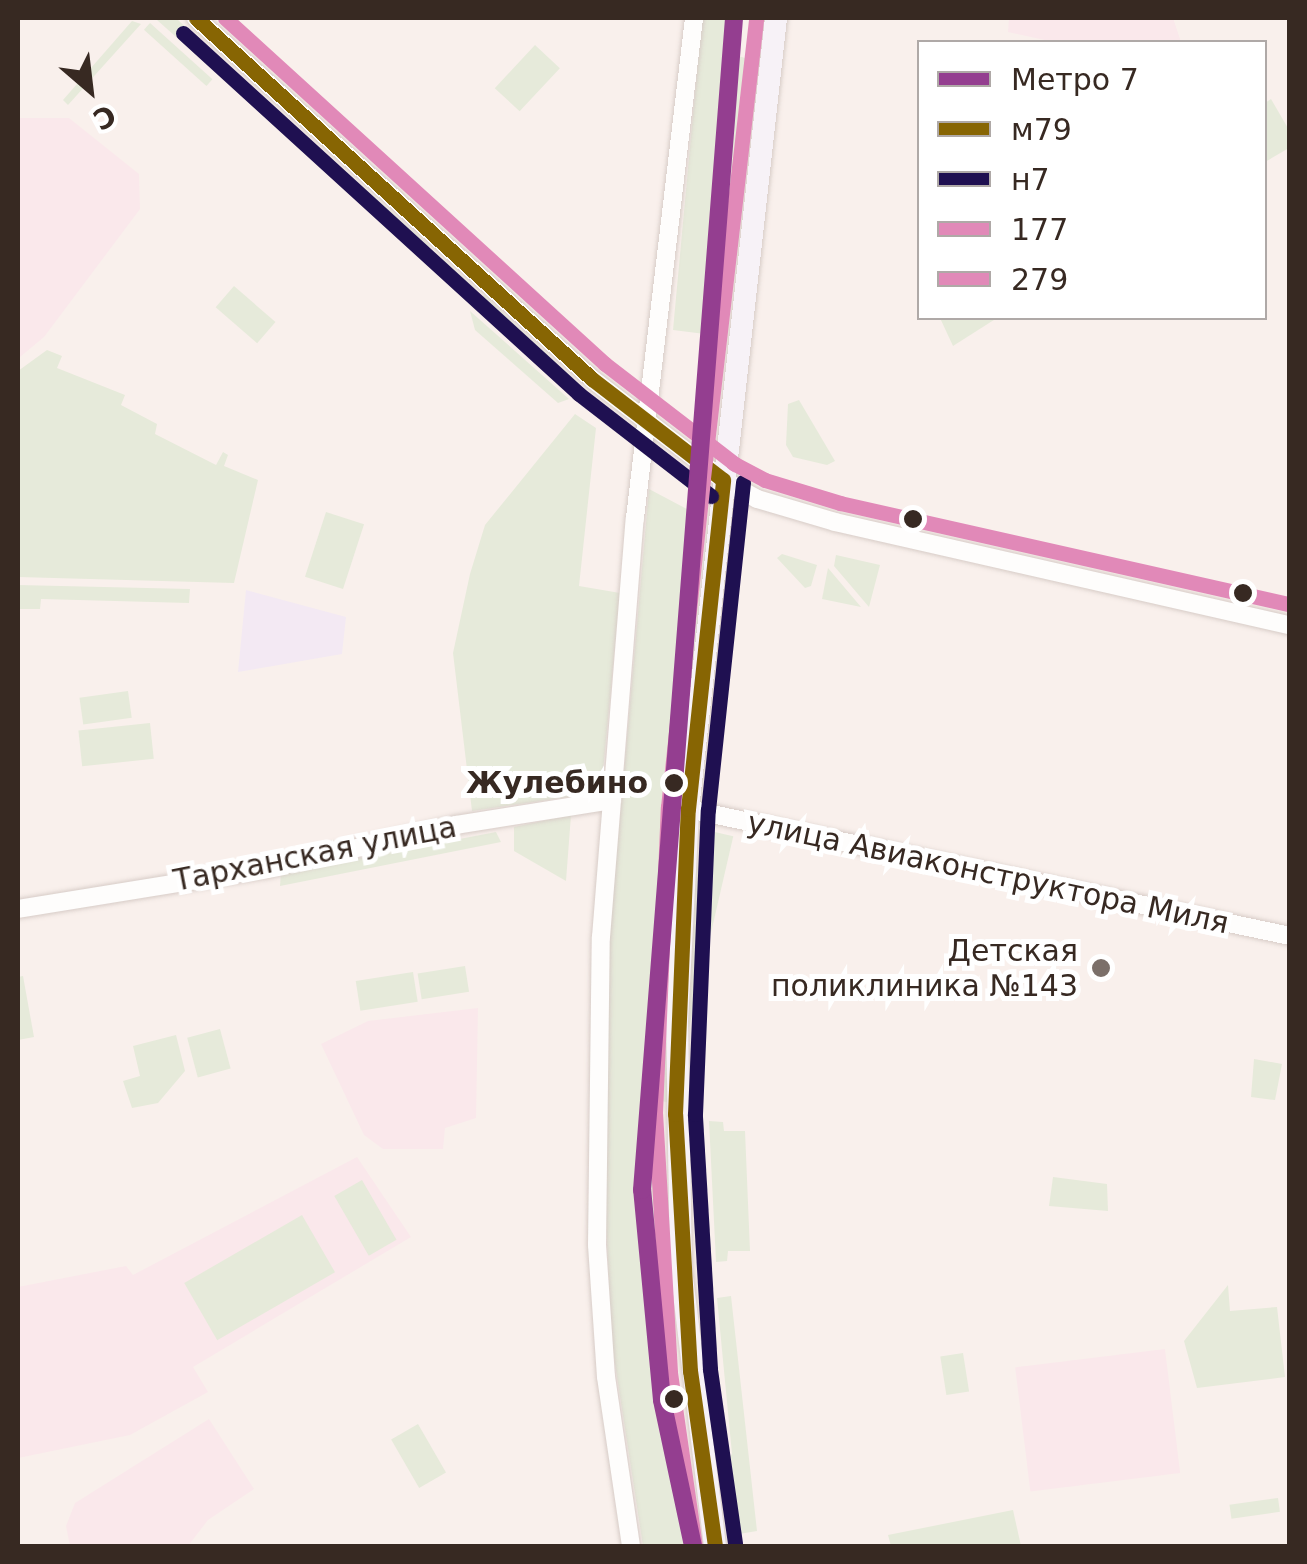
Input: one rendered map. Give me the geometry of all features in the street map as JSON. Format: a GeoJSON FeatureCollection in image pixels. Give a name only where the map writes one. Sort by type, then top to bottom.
{"type":"FeatureCollection","features":[{"type":"Feature","properties":{"kind":"main road"},"geometry":{"type":"LineString","coordinates":[[715,1546],[690,1370],[677,1195],[677,1022],[688,809],[776,18]]}},
{"type":"Feature","properties":{"kind":"street"},"geometry":{"type":"LineString","coordinates":[[196,18],[647,424],[723,480],[757,499],[835,522],[1290,625]]}},
{"type":"Feature","properties":{"kind":"street"},"geometry":{"type":"LineString","coordinates":[[631,1546],[602,1344],[594,1151],[612,800],[647,424],[694,18]]}},
{"type":"Feature","properties":{"kind":"street","name":"Тарханская улица"},"geometry":{"type":"LineString","coordinates":[[18,909],[284,866],[456,826],[612,800]]}},
{"type":"Feature","properties":{"kind":"street","name":"улица Авиаконструктора Миля"},"geometry":{"type":"LineString","coordinates":[[688,809],[1290,936]]}},
{"type":"Feature","properties":{"kind":"shaded area"},"geometry":{"type":"Polygon","coordinates":[[[1009,18],[1173,18],[1180,40],[1045,40],[1008,32],[1009,18]]]}},
{"type":"Feature","properties":{"kind":"shaded area"},"geometry":{"type":"Polygon","coordinates":[[[18,118],[69,118],[139,174],[140,209],[44,337],[20,357],[18,118]]]}},
{"type":"Feature","properties":{"kind":"shaded area"},"geometry":{"type":"Polygon","coordinates":[[[246,590],[346,617],[342,654],[238,672],[246,590]]]}},
{"type":"Feature","properties":{"kind":"shaded area"},"geometry":{"type":"Polygon","coordinates":[[[478,1008],[476,1118],[445,1128],[443,1149],[383,1149],[364,1135],[321,1044],[368,1021],[478,1008]]]}},
{"type":"Feature","properties":{"kind":"shaded area"},"geometry":{"type":"Polygon","coordinates":[[[357,1157],[411,1237],[193,1367],[208,1392],[130,1435],[18,1458],[18,1287],[126,1266],[133,1275],[357,1157]]]}},
{"type":"Feature","properties":{"kind":"shaded area"},"geometry":{"type":"Polygon","coordinates":[[[1165,1349],[1180,1473],[1030,1491],[1015,1367],[1165,1349]]]}},
{"type":"Feature","properties":{"kind":"shaded area"},"geometry":{"type":"Polygon","coordinates":[[[209,1419],[254,1489],[208,1520],[188,1546],[70,1546],[66,1526],[75,1503],[209,1419]]]}},
{"type":"Feature","properties":{"kind":"green space"},"geometry":{"type":"Polygon","coordinates":[[[176,18],[238,77],[238,92],[157,20],[176,18]]]}},
{"type":"Feature","properties":{"kind":"green space"},"geometry":{"type":"Polygon","coordinates":[[[702,18],[741,18],[735,55],[752,60],[716,399],[699,398],[705,334],[673,330],[702,18]]]}},
{"type":"Feature","properties":{"kind":"green space"},"geometry":{"type":"Polygon","coordinates":[[[132,21],[141,24],[68,105],[63,100],[132,21]]]}},
{"type":"Feature","properties":{"kind":"green space"},"geometry":{"type":"Polygon","coordinates":[[[150,23],[212,79],[206,86],[144,30],[150,23]]]}},
{"type":"Feature","properties":{"kind":"green space"},"geometry":{"type":"Polygon","coordinates":[[[535,45],[560,68],[520,111],[495,88],[535,45]]]}},
{"type":"Feature","properties":{"kind":"green space"},"geometry":{"type":"Polygon","coordinates":[[[1271,99],[1289,130],[1289,148],[1267,161],[1267,102],[1271,99]]]}},
{"type":"Feature","properties":{"kind":"green space"},"geometry":{"type":"Polygon","coordinates":[[[305,135],[430,246],[420,256],[297,144],[305,135]]]}},
{"type":"Feature","properties":{"kind":"green space"},"geometry":{"type":"Polygon","coordinates":[[[443,259],[475,288],[470,300],[432,267],[443,259]]]}},
{"type":"Feature","properties":{"kind":"green space"},"geometry":{"type":"Polygon","coordinates":[[[234,286],[276,322],[257,343],[216,307],[234,286]]]}},
{"type":"Feature","properties":{"kind":"green space"},"geometry":{"type":"Polygon","coordinates":[[[484,295],[581,386],[573,394],[476,304],[484,295]]]}},
{"type":"Feature","properties":{"kind":"green space"},"geometry":{"type":"Polygon","coordinates":[[[470,311],[569,399],[558,403],[475,330],[470,311]]]}},
{"type":"Feature","properties":{"kind":"green space"},"geometry":{"type":"Polygon","coordinates":[[[941,320],[994,320],[953,346],[941,320]]]}},
{"type":"Feature","properties":{"kind":"green space"},"geometry":{"type":"Polygon","coordinates":[[[47,350],[62,356],[57,368],[125,395],[121,405],[157,424],[155,434],[216,465],[223,452],[228,455],[224,466],[258,480],[234,583],[18,577],[18,371],[47,350]]]}},
{"type":"Feature","properties":{"kind":"green space"},"geometry":{"type":"Polygon","coordinates":[[[799,400],[835,461],[827,465],[793,457],[786,445],[788,404],[799,400]]]}},
{"type":"Feature","properties":{"kind":"green space"},"geometry":{"type":"Polygon","coordinates":[[[575,414],[596,428],[579,586],[620,593],[601,792],[472,811],[453,653],[470,574],[485,525],[575,414]]]}},
{"type":"Feature","properties":{"kind":"green space"},"geometry":{"type":"Polygon","coordinates":[[[649,489],[700,516],[682,671],[657,1094],[665,1359],[698,1546],[643,1546],[612,1344],[603,1160],[607,963],[649,489]]]}},
{"type":"Feature","properties":{"kind":"green space"},"geometry":{"type":"Polygon","coordinates":[[[326,512],[364,524],[343,589],[305,577],[326,512]]]}},
{"type":"Feature","properties":{"kind":"green space"},"geometry":{"type":"Polygon","coordinates":[[[782,554],[817,565],[811,586],[805,588],[777,558],[782,554]]]}},
{"type":"Feature","properties":{"kind":"green space"},"geometry":{"type":"Polygon","coordinates":[[[836,555],[880,565],[869,607],[834,566],[836,555]]]}},
{"type":"Feature","properties":{"kind":"green space"},"geometry":{"type":"Polygon","coordinates":[[[828,568],[861,607],[822,599],[828,568]]]}},
{"type":"Feature","properties":{"kind":"green space"},"geometry":{"type":"Polygon","coordinates":[[[18,585],[190,589],[189,603],[41,599],[40,609],[18,609],[18,585]]]}},
{"type":"Feature","properties":{"kind":"green space"},"geometry":{"type":"Polygon","coordinates":[[[128,691],[132,718],[83,725],[79,698],[128,691]]]}},
{"type":"Feature","properties":{"kind":"green space"},"geometry":{"type":"Polygon","coordinates":[[[150,723],[154,759],[82,766],[78,731],[150,723]]]}},
{"type":"Feature","properties":{"kind":"green space"},"geometry":{"type":"Polygon","coordinates":[[[571,815],[566,881],[514,851],[514,827],[571,815]]]}},
{"type":"Feature","properties":{"kind":"green space"},"geometry":{"type":"Polygon","coordinates":[[[706,830],[733,836],[672,1103],[644,1097],[706,830]]]}},
{"type":"Feature","properties":{"kind":"green space"},"geometry":{"type":"Polygon","coordinates":[[[496,832],[501,842],[280,886],[281,873],[496,832]]]}},
{"type":"Feature","properties":{"kind":"green space"},"geometry":{"type":"Polygon","coordinates":[[[465,966],[469,992],[422,999],[418,974],[465,966]]]}},
{"type":"Feature","properties":{"kind":"green space"},"geometry":{"type":"Polygon","coordinates":[[[413,972],[418,1002],[360,1011],[356,981],[413,972]]]}},
{"type":"Feature","properties":{"kind":"green space"},"geometry":{"type":"Polygon","coordinates":[[[23,976],[34,1037],[18,1040],[18,977],[23,976]]]}},
{"type":"Feature","properties":{"kind":"green space"},"geometry":{"type":"Polygon","coordinates":[[[220,1029],[231,1069],[198,1077],[187,1038],[220,1029]]]}},
{"type":"Feature","properties":{"kind":"green space"},"geometry":{"type":"Polygon","coordinates":[[[176,1035],[185,1071],[158,1103],[132,1108],[123,1081],[140,1076],[133,1046],[176,1035]]]}},
{"type":"Feature","properties":{"kind":"green space"},"geometry":{"type":"Polygon","coordinates":[[[1254,1059],[1282,1064],[1275,1100],[1251,1097],[1254,1059]]]}},
{"type":"Feature","properties":{"kind":"green space"},"geometry":{"type":"Polygon","coordinates":[[[709,1121],[723,1122],[724,1131],[745,1131],[750,1251],[728,1251],[727,1261],[716,1262],[709,1121]]]}},
{"type":"Feature","properties":{"kind":"green space"},"geometry":{"type":"Polygon","coordinates":[[[1053,1177],[1107,1184],[1108,1211],[1049,1206],[1053,1177]]]}},
{"type":"Feature","properties":{"kind":"green space"},"geometry":{"type":"Polygon","coordinates":[[[362,1180],[396,1240],[369,1256],[334,1196],[362,1180]]]}},
{"type":"Feature","properties":{"kind":"green space"},"geometry":{"type":"Polygon","coordinates":[[[302,1215],[335,1272],[217,1340],[184,1283],[302,1215]]]}},
{"type":"Feature","properties":{"kind":"green space"},"geometry":{"type":"Polygon","coordinates":[[[1228,1285],[1230,1311],[1277,1307],[1285,1377],[1197,1388],[1184,1341],[1228,1285]]]}},
{"type":"Feature","properties":{"kind":"green space"},"geometry":{"type":"Polygon","coordinates":[[[731,1296],[757,1531],[733,1535],[719,1469],[732,1454],[717,1298],[731,1296]]]}},
{"type":"Feature","properties":{"kind":"green space"},"geometry":{"type":"Polygon","coordinates":[[[963,1353],[969,1392],[946,1395],[940,1357],[963,1353]]]}},
{"type":"Feature","properties":{"kind":"green space"},"geometry":{"type":"Polygon","coordinates":[[[418,1424],[446,1472],[419,1488],[391,1440],[418,1424]]]}},
{"type":"Feature","properties":{"kind":"green space"},"geometry":{"type":"Polygon","coordinates":[[[1278,1498],[1280,1512],[1231,1519],[1229,1505],[1278,1498]]]}},
{"type":"Feature","properties":{"kind":"green space"},"geometry":{"type":"Polygon","coordinates":[[[1013,1510],[1021,1546],[891,1546],[888,1535],[1013,1510]]]}},
{"type":"Feature","properties":{"kind":"metro line","name":"7"},"geometry":{"type":"LineString","coordinates":[[693,1546],[662,1400],[642,1190],[734,18]]}},
{"type":"Feature","properties":{"kind":"transit line","name":"м79"},"geometry":{"type":"LineString","coordinates":[[196,18],[592,379],[723,480]]}},
{"type":"Feature","properties":{"kind":"transit line","name":"279"},"geometry":{"type":"LineString","coordinates":[[225,18],[605,364],[735,464]]}},
{"type":"Feature","properties":{"kind":"transit line","name":"279"},"geometry":{"type":"LineString","coordinates":[[703,478],[756,18]]}},
{"type":"Feature","properties":{"kind":"transit line","name":"н7"},"geometry":{"type":"LineString","coordinates":[[183,33],[579,394],[711,496]]}},
{"type":"Feature","properties":{"kind":"transit line","name":"177"},"geometry":{"type":"LineString","coordinates":[[733,463],[765,480],[840,503],[1290,604]]}},
{"type":"Feature","properties":{"kind":"transit line","name":"177"},"geometry":{"type":"LineString","coordinates":[[695,1546],[670,1372],[655,1113],[668,807],[703,478]]}},
{"type":"Feature","properties":{"kind":"transit line","name":"м79"},"geometry":{"type":"LineString","coordinates":[[715,1546],[690,1371],[675,1114],[688,809],[723,480]]}},
{"type":"Feature","properties":{"kind":"transit line","name":"н7"},"geometry":{"type":"LineString","coordinates":[[735,1543],[710,1369],[695,1114],[708,810],[743,482]]}},
{"type":"Feature","properties":{"kind":"place","name":"Жулебино"},"geometry":{"type":"Point","coordinates":[674,783]}},
{"type":"Feature","properties":{"kind":"place","name":"Детская поликлиника №143"},"geometry":{"type":"Point","coordinates":[1101,968]}}]}
